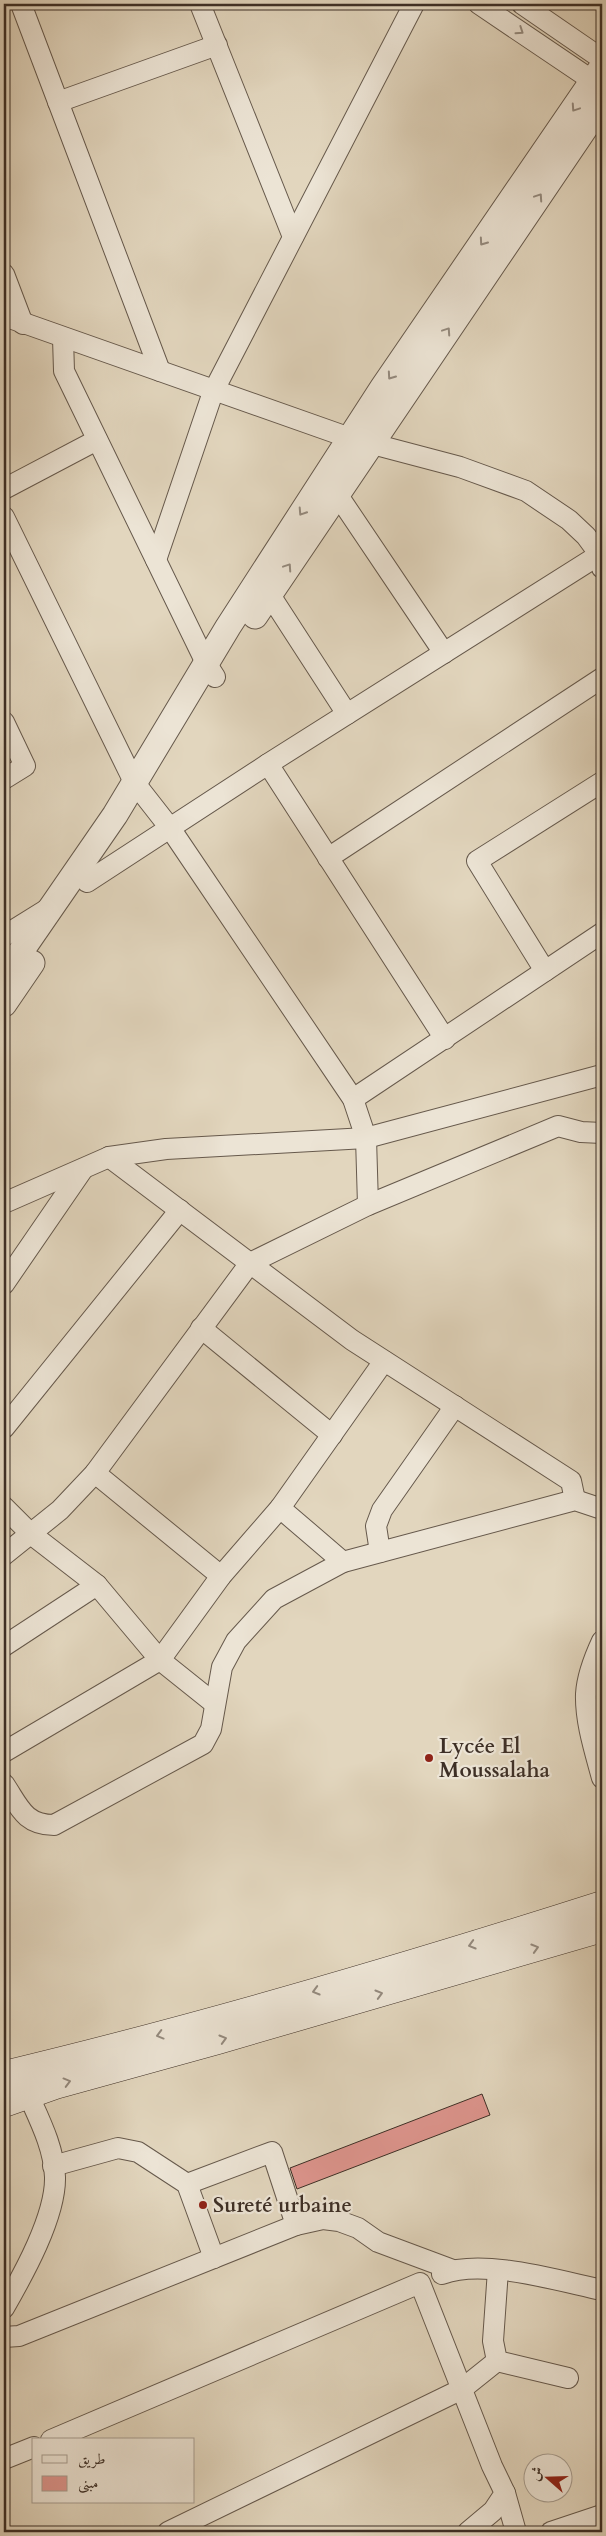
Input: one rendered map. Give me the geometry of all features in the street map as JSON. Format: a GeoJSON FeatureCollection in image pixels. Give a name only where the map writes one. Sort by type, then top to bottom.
{"type":"FeatureCollection","features":[{"type":"Feature","properties":{"kind":"main road"},"geometry":{"type":"LineString","coordinates":[[4,2075],[198,2025],[499,1938],[602,1905]]}},
{"type":"Feature","properties":{"kind":"main road"},"geometry":{"type":"LineString","coordinates":[[16,2099],[602,1928]]}},
{"type":"Feature","properties":{"kind":"street"},"geometry":{"type":"LineString","coordinates":[[21,4],[160,371]]}},
{"type":"Feature","properties":{"kind":"street"},"geometry":{"type":"LineString","coordinates":[[200,4],[293,237]]}},
{"type":"Feature","properties":{"kind":"street"},"geometry":{"type":"LineString","coordinates":[[156,560],[213,392],[414,4]]}},
{"type":"Feature","properties":{"kind":"street"},"geometry":{"type":"LineString","coordinates":[[479,4],[600,79]]}},
{"type":"Feature","properties":{"kind":"street"},"geometry":{"type":"LineString","coordinates":[[522,4],[600,79]]}},
{"type":"Feature","properties":{"kind":"street"},"geometry":{"type":"LineString","coordinates":[[58,102],[217,45]]}},
{"type":"Feature","properties":{"kind":"street"},"geometry":{"type":"LineString","coordinates":[[4,1004],[87,882],[139,788],[211,670],[600,79]]}},
{"type":"Feature","properties":{"kind":"street"},"geometry":{"type":"LineString","coordinates":[[4,274],[23,324]]}},
{"type":"Feature","properties":{"kind":"street"},"geometry":{"type":"LineString","coordinates":[[4,316],[160,371],[213,392],[360,441],[460,467],[526,491],[569,520],[586,536],[601,559],[346,714],[87,882]]}},
{"type":"Feature","properties":{"kind":"street"},"geometry":{"type":"LineString","coordinates":[[63,338],[64,371],[211,670]]}},
{"type":"Feature","properties":{"kind":"street"},"geometry":{"type":"LineString","coordinates":[[4,489],[97,440]]}},
{"type":"Feature","properties":{"kind":"street"},"geometry":{"type":"LineString","coordinates":[[211,670],[270,595],[337,494],[360,441]]}},
{"type":"Feature","properties":{"kind":"street"},"geometry":{"type":"LineString","coordinates":[[337,494],[444,653]]}},
{"type":"Feature","properties":{"kind":"street"},"geometry":{"type":"LineString","coordinates":[[4,517],[139,788],[170,828],[353,1099],[366,1138],[368,1205]]}},
{"type":"Feature","properties":{"kind":"street"},"geometry":{"type":"LineString","coordinates":[[270,595],[346,714]]}},
{"type":"Feature","properties":{"kind":"street"},"geometry":{"type":"LineString","coordinates":[[328,858],[602,678]]}},
{"type":"Feature","properties":{"kind":"street"},"geometry":{"type":"LineString","coordinates":[[4,722],[24,766],[4,778]]}},
{"type":"Feature","properties":{"kind":"street"},"geometry":{"type":"LineString","coordinates":[[268,764],[445,1039]]}},
{"type":"Feature","properties":{"kind":"street"},"geometry":{"type":"LineString","coordinates":[[545,971],[477,861],[602,782]]}},
{"type":"Feature","properties":{"kind":"street"},"geometry":{"type":"LineString","coordinates":[[4,976],[52,906],[139,788]]}},
{"type":"Feature","properties":{"kind":"street"},"geometry":{"type":"LineString","coordinates":[[4,936],[52,906]]}},
{"type":"Feature","properties":{"kind":"street"},"geometry":{"type":"LineString","coordinates":[[353,1099],[602,932]]}},
{"type":"Feature","properties":{"kind":"street"},"geometry":{"type":"LineString","coordinates":[[4,1203],[109,1157],[166,1149],[366,1138],[602,1075]]}},
{"type":"Feature","properties":{"kind":"street"},"geometry":{"type":"LineString","coordinates":[[4,1555],[60,1510],[95,1473],[250,1263],[368,1205],[558,1126],[581,1132],[602,1133]]}},
{"type":"Feature","properties":{"kind":"street"},"geometry":{"type":"LineString","coordinates":[[109,1157],[352,1340],[571,1481],[593,1501]]}},
{"type":"Feature","properties":{"kind":"street"},"geometry":{"type":"LineString","coordinates":[[4,1284],[83,1169]]}},
{"type":"Feature","properties":{"kind":"street"},"geometry":{"type":"LineString","coordinates":[[4,1428],[180,1210]]}},
{"type":"Feature","properties":{"kind":"street"},"geometry":{"type":"LineString","coordinates":[[201,1328],[332,1434]]}},
{"type":"Feature","properties":{"kind":"street"},"geometry":{"type":"LineString","coordinates":[[4,1752],[160,1660],[221,1576],[280,1508],[384,1361]]}},
{"type":"Feature","properties":{"kind":"street"},"geometry":{"type":"LineString","coordinates":[[380,1552],[376,1526],[382,1510],[455,1406]]}},
{"type":"Feature","properties":{"kind":"street"},"geometry":{"type":"LineString","coordinates":[[95,1473],[221,1576]]}},
{"type":"Feature","properties":{"kind":"street"},"geometry":{"type":"LineString","coordinates":[[4,1784],[28,1818],[39,1825],[54,1825],[203,1744],[211,1729],[222,1667],[236,1641],[274,1599],[344,1562],[593,1501]]}},
{"type":"Feature","properties":{"kind":"street"},"geometry":{"type":"LineString","coordinates":[[4,1507],[31,1534],[96,1586],[160,1660],[215,1704]]}},
{"type":"Feature","properties":{"kind":"street"},"geometry":{"type":"LineString","coordinates":[[280,1508],[344,1562]]}},
{"type":"Feature","properties":{"kind":"street"},"geometry":{"type":"LineString","coordinates":[[4,1646],[96,1586]]}},
{"type":"Feature","properties":{"kind":"street"},"geometry":{"type":"LineString","coordinates":[[602,1641],[586,1693],[592,1742],[602,1778]]}},
{"type":"Feature","properties":{"kind":"street"},"geometry":{"type":"LineString","coordinates":[[4,2308],[27,2267],[49,2211],[55,2179],[44,2130],[16,2099]]}},
{"type":"Feature","properties":{"kind":"street"},"geometry":{"type":"LineString","coordinates":[[53,2166],[118,2148],[138,2152],[187,2184],[214,2258]]}},
{"type":"Feature","properties":{"kind":"street"},"geometry":{"type":"LineString","coordinates":[[187,2184],[272,2152],[296,2226]]}},
{"type":"Feature","properties":{"kind":"street"},"geometry":{"type":"LineString","coordinates":[[4,2337],[20,2336],[296,2226],[323,2219],[339,2221],[358,2228],[378,2242],[453,2270],[498,2270],[602,2290]]}},
{"type":"Feature","properties":{"kind":"street"},"geometry":{"type":"LineString","coordinates":[[56,2438],[453,2270]]}},
{"type":"Feature","properties":{"kind":"street"},"geometry":{"type":"LineString","coordinates":[[497,2361],[493,2341],[498,2270]]}},
{"type":"Feature","properties":{"kind":"street"},"geometry":{"type":"LineString","coordinates":[[420,2283],[505,2492],[516,2532]]}},
{"type":"Feature","properties":{"kind":"street"},"geometry":{"type":"LineString","coordinates":[[497,2361],[568,2378]]}},
{"type":"Feature","properties":{"kind":"street"},"geometry":{"type":"LineString","coordinates":[[168,2532],[462,2389],[497,2361]]}},
{"type":"Feature","properties":{"kind":"street"},"geometry":{"type":"LineString","coordinates":[[4,2460],[32,2448]]}},
{"type":"Feature","properties":{"kind":"street"},"geometry":{"type":"LineString","coordinates":[[468,2532],[492,2511],[505,2492]]}},
{"type":"Feature","properties":{"kind":"street"},"geometry":{"type":"LineString","coordinates":[[551,2532],[602,2515]]}},
{"type":"Feature","properties":{"kind":"building"},"geometry":{"type":"Polygon","coordinates":[[[482,2094],[490,2115],[297,2189],[290,2168],[482,2094]]]}},
{"type":"Feature","properties":{"kind":"place","name":"Lycée El Moussalaha"},"geometry":{"type":"Point","coordinates":[429,1758]}},
{"type":"Feature","properties":{"kind":"place","name":"Sureté urbaine"},"geometry":{"type":"Point","coordinates":[203,2205]}}]}
